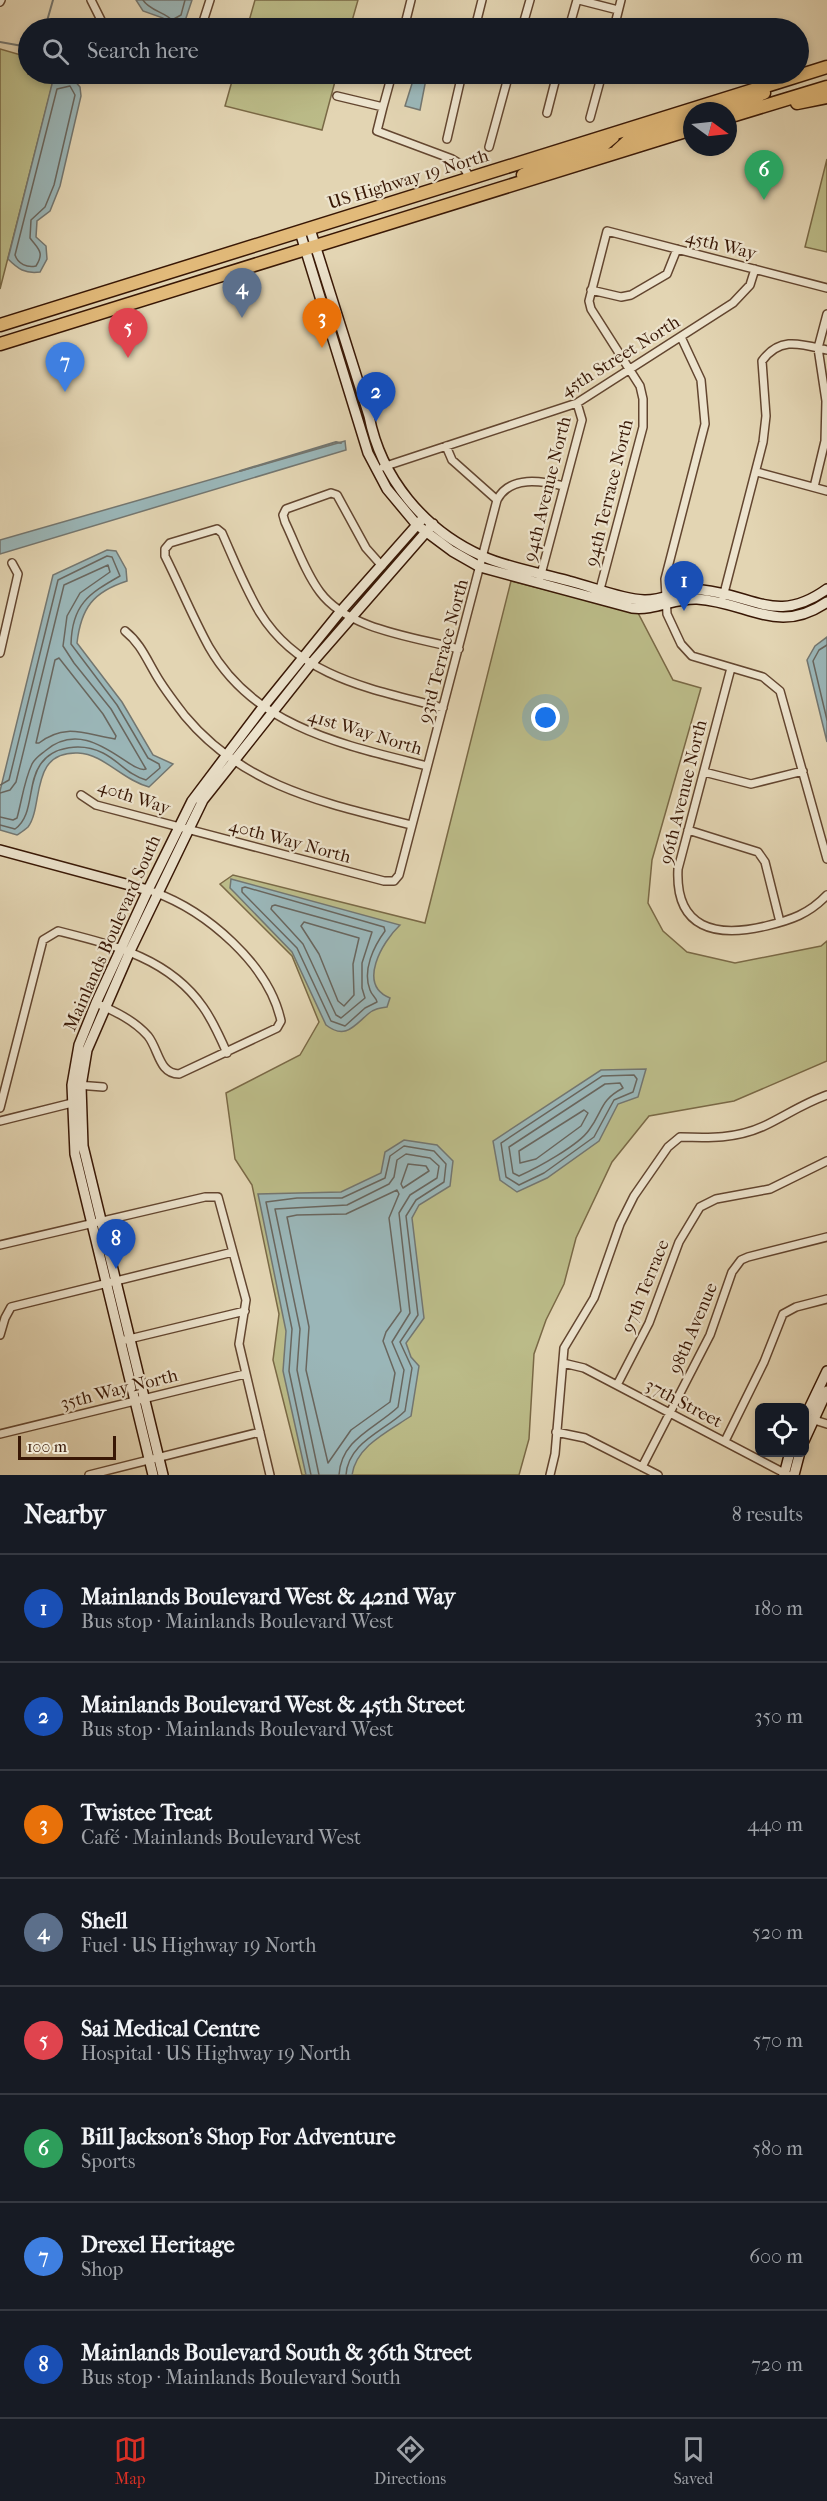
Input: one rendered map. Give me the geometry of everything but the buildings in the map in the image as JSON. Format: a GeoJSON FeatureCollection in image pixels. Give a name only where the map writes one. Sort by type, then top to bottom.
{"type":"FeatureCollection","features":[{"type":"Feature","properties":{"kind":"highway","name":"US Highway 19 North"},"geometry":{"type":"LineString","coordinates":[[809,73],[827,67]]}},
{"type":"Feature","properties":{"kind":"highway","name":"US Highway 19 North"},"geometry":{"type":"LineString","coordinates":[[0,325],[776,84]]}},
{"type":"Feature","properties":{"kind":"highway"},"geometry":{"type":"LineString","coordinates":[[737,105],[782,84]]}},
{"type":"Feature","properties":{"kind":"highway"},"geometry":{"type":"LineString","coordinates":[[737,115],[827,87]]}},
{"type":"Feature","properties":{"kind":"highway"},"geometry":{"type":"LineString","coordinates":[[743,113],[827,97]]}},
{"type":"Feature","properties":{"kind":"highway"},"geometry":{"type":"LineString","coordinates":[[615,153],[629,140],[683,123]]}},
{"type":"Feature","properties":{"kind":"highway","name":"US Highway 19 North"},"geometry":{"type":"LineString","coordinates":[[3,343],[683,132]]}},
{"type":"Feature","properties":{"kind":"highway"},"geometry":{"type":"LineString","coordinates":[[493,191],[546,164],[601,147],[611,141],[614,134]]}},
{"type":"Feature","properties":{"kind":"highway"},"geometry":{"type":"LineString","coordinates":[[441,207],[441,197],[467,180]]}},
{"type":"Feature","properties":{"kind":"highway"},"geometry":{"type":"LineString","coordinates":[[3,343],[23,331],[122,299],[130,284]]}},
{"type":"Feature","properties":{"kind":"street"},"geometry":{"type":"LineString","coordinates":[[91,0],[100,18]]}},
{"type":"Feature","properties":{"kind":"street"},"geometry":{"type":"LineString","coordinates":[[204,18],[210,0]]}},
{"type":"Feature","properties":{"kind":"street"},"geometry":{"type":"LineString","coordinates":[[406,18],[411,0]]}},
{"type":"Feature","properties":{"kind":"street"},"geometry":{"type":"LineString","coordinates":[[478,18],[482,0]]}},
{"type":"Feature","properties":{"kind":"street"},"geometry":{"type":"LineString","coordinates":[[525,18],[530,0]]}},
{"type":"Feature","properties":{"kind":"street"},"geometry":{"type":"LineString","coordinates":[[572,18],[578,0],[618,10]]}},
{"type":"Feature","properties":{"kind":"street"},"geometry":{"type":"LineString","coordinates":[[616,18],[621,0]]}},
{"type":"Feature","properties":{"kind":"street"},"geometry":{"type":"LineString","coordinates":[[389,84],[376,131],[452,159],[462,165],[467,180]]}},
{"type":"Feature","properties":{"kind":"street"},"geometry":{"type":"LineString","coordinates":[[447,139],[460,84]]}},
{"type":"Feature","properties":{"kind":"street"},"geometry":{"type":"LineString","coordinates":[[489,147],[507,84]]}},
{"type":"Feature","properties":{"kind":"street"},"geometry":{"type":"LineString","coordinates":[[547,113],[554,84]]}},
{"type":"Feature","properties":{"kind":"street"},"geometry":{"type":"LineString","coordinates":[[590,118],[599,84]]}},
{"type":"Feature","properties":{"kind":"street"},"geometry":{"type":"LineString","coordinates":[[337,96],[383,107]]}},
{"type":"Feature","properties":{"kind":"street"},"geometry":{"type":"LineString","coordinates":[[305,230],[368,453],[376,471],[417,525],[429,528],[481,562],[599,594],[643,609],[698,589],[787,608],[808,602],[827,589]]}},
{"type":"Feature","properties":{"kind":"street","name":"45th Way"},"geometry":{"type":"LineString","coordinates":[[607,231],[827,288]]}},
{"type":"Feature","properties":{"kind":"street","name":"94th Terrace North"},"geometry":{"type":"LineString","coordinates":[[599,594],[643,427],[643,399],[640,386],[591,309],[591,290],[607,231]]}},
{"type":"Feature","properties":{"kind":"street"},"geometry":{"type":"LineString","coordinates":[[310,248],[376,447],[398,488],[424,517],[429,528]]}},
{"type":"Feature","properties":{"kind":"street"},"geometry":{"type":"LineString","coordinates":[[591,290],[621,297],[632,295],[667,274],[678,249]]}},
{"type":"Feature","properties":{"kind":"street","name":"45th Street North"},"geometry":{"type":"LineString","coordinates":[[376,471],[577,403],[742,296],[750,285],[755,269]]}},
{"type":"Feature","properties":{"kind":"street"},"geometry":{"type":"LineString","coordinates":[[814,488],[822,458],[827,415],[818,348],[827,314]]}},
{"type":"Feature","properties":{"kind":"street"},"geometry":{"type":"LineString","coordinates":[[681,337],[701,380],[705,424],[665,579],[667,614],[686,651],[692,656],[763,677],[776,686],[783,700],[827,859]]}},
{"type":"Feature","properties":{"kind":"street"},"geometry":{"type":"LineString","coordinates":[[721,603],[757,472],[766,416],[762,361],[769,351],[787,342],[827,350]]}},
{"type":"Feature","properties":{"kind":"street","name":"94th Avenue North"},"geometry":{"type":"LineString","coordinates":[[540,578],[582,420],[577,403]]}},
{"type":"Feature","properties":{"kind":"street"},"geometry":{"type":"LineString","coordinates":[[446,446],[452,460],[497,500],[505,490],[531,479],[564,486]]}},
{"type":"Feature","properties":{"kind":"street"},"geometry":{"type":"LineString","coordinates":[[757,472],[827,491]]}},
{"type":"Feature","properties":{"kind":"street"},"geometry":{"type":"LineString","coordinates":[[382,567],[366,548],[342,499],[332,493],[286,509],[283,515],[285,522],[312,578],[321,593],[340,612],[349,618],[459,650]]}},
{"type":"Feature","properties":{"kind":"street","name":"93rd Terrace North"},"geometry":{"type":"LineString","coordinates":[[394,881],[399,875],[497,500]]}},
{"type":"Feature","properties":{"kind":"street","name":"Mainlands Boulevard South"},"geometry":{"type":"LineString","coordinates":[[126,949],[158,893],[192,801],[306,662],[340,612],[424,517]]}},
{"type":"Feature","properties":{"kind":"street","name":"Mainlands Boulevard South"},"geometry":{"type":"LineString","coordinates":[[306,662],[349,618],[429,528]]}},
{"type":"Feature","properties":{"kind":"street","name":"41st Way North"},"geometry":{"type":"LineString","coordinates":[[306,662],[272,630],[260,612],[222,533],[217,529],[211,530],[170,543],[165,549],[165,556],[210,648],[235,681],[267,710],[320,737],[428,766]]}},
{"type":"Feature","properties":{"kind":"street"},"geometry":{"type":"LineString","coordinates":[[0,653],[4,626],[18,574],[12,563]]}},
{"type":"Feature","properties":{"kind":"street"},"geometry":{"type":"LineString","coordinates":[[665,600],[694,599],[721,603],[785,618],[806,615],[827,602]]}},
{"type":"Feature","properties":{"kind":"street"},"geometry":{"type":"LineString","coordinates":[[125,631],[138,641],[157,677],[185,716],[229,757],[296,794],[411,825]]}},
{"type":"Feature","properties":{"kind":"street"},"geometry":{"type":"LineString","coordinates":[[306,662],[337,679],[443,708]]}},
{"type":"Feature","properties":{"kind":"street","name":"96th Avenue North"},"geometry":{"type":"LineString","coordinates":[[731,668],[678,869],[678,895],[692,917],[709,927],[729,933],[780,922]]}},
{"type":"Feature","properties":{"kind":"street"},"geometry":{"type":"LineString","coordinates":[[704,772],[752,784],[803,771]]}},
{"type":"Feature","properties":{"kind":"street","name":"40th Way"},"geometry":{"type":"LineString","coordinates":[[81,795],[96,805],[183,828]]}},
{"type":"Feature","properties":{"kind":"street","name":"Mainlands Boulevard South"},"geometry":{"type":"LineString","coordinates":[[96,1221],[83,1146],[77,1085],[80,1045],[126,949],[148,890],[183,828]]}},
{"type":"Feature","properties":{"kind":"street","name":"40th Way North"},"geometry":{"type":"LineString","coordinates":[[183,828],[384,881],[394,881]]}},
{"type":"Feature","properties":{"kind":"street"},"geometry":{"type":"LineString","coordinates":[[688,830],[758,852],[765,862],[780,922],[803,916],[827,895]]}},
{"type":"Feature","properties":{"kind":"street"},"geometry":{"type":"LineString","coordinates":[[0,850],[148,890],[187,906],[204,917],[237,948],[267,989],[281,1021],[277,1028],[227,1053],[179,1074],[172,1074],[165,1070],[147,1035],[133,1022],[100,1005]]}},
{"type":"Feature","properties":{"kind":"street"},"geometry":{"type":"LineString","coordinates":[[0,1108],[43,940],[49,934],[58,931],[126,949],[168,971],[190,990],[205,1009],[227,1053]]}},
{"type":"Feature","properties":{"kind":"street"},"geometry":{"type":"LineString","coordinates":[[77,1085],[103,1087]]}},
{"type":"Feature","properties":{"kind":"street","name":"Mainlands Boulevard South"},"geometry":{"type":"LineString","coordinates":[[77,1085],[72,1103],[75,1154],[96,1221],[154,1459],[163,1475]]}},
{"type":"Feature","properties":{"kind":"street"},"geometry":{"type":"LineString","coordinates":[[550,1475],[567,1340],[594,1298],[627,1209],[650,1172],[675,1140],[680,1137],[711,1139],[744,1133],[761,1128],[801,1105],[827,1095]]}},
{"type":"Feature","properties":{"kind":"street"},"geometry":{"type":"LineString","coordinates":[[0,1121],[72,1103]]}},
{"type":"Feature","properties":{"kind":"street","name":"97th Terrace"},"geometry":{"type":"LineString","coordinates":[[617,1385],[649,1323],[679,1242],[700,1207],[707,1202],[770,1189],[827,1161]]}},
{"type":"Feature","properties":{"kind":"street"},"geometry":{"type":"LineString","coordinates":[[0,1245],[209,1196],[218,1197],[246,1300],[238,1344],[270,1475]]}},
{"type":"Feature","properties":{"kind":"street","name":"98th Avenue"},"geometry":{"type":"LineString","coordinates":[[642,1467],[710,1335],[737,1264],[748,1257],[827,1237]]}},
{"type":"Feature","properties":{"kind":"street"},"geometry":{"type":"LineString","coordinates":[[0,1335],[4,1318],[11,1307],[233,1252]]}},
{"type":"Feature","properties":{"kind":"street"},"geometry":{"type":"LineString","coordinates":[[725,1441],[764,1362],[783,1314],[796,1307],[827,1299]]}},
{"type":"Feature","properties":{"kind":"street"},"geometry":{"type":"LineString","coordinates":[[125,1340],[245,1311]]}},
{"type":"Feature","properties":{"kind":"street","name":"37th Street"},"geometry":{"type":"LineString","coordinates":[[563,1363],[584,1368],[788,1474]]}},
{"type":"Feature","properties":{"kind":"street"},"geometry":{"type":"LineString","coordinates":[[809,1416],[827,1371]]}},
{"type":"Feature","properties":{"kind":"street","name":"35th Way North"},"geometry":{"type":"LineString","coordinates":[[0,1434],[245,1374]]}},
{"type":"Feature","properties":{"kind":"street"},"geometry":{"type":"LineString","coordinates":[[809,1417],[827,1391]]}},
{"type":"Feature","properties":{"kind":"street"},"geometry":{"type":"LineString","coordinates":[[809,1418],[827,1424]]}},
{"type":"Feature","properties":{"kind":"street"},"geometry":{"type":"LineString","coordinates":[[89,1475],[260,1432]]}},
{"type":"Feature","properties":{"kind":"street"},"geometry":{"type":"LineString","coordinates":[[556,1432],[574,1433],[658,1475]]}},
{"type":"Feature","properties":{"kind":"street"},"geometry":{"type":"LineString","coordinates":[[788,1474],[790,1457]]}},
{"type":"Feature","properties":{"kind":"street"},"geometry":{"type":"LineString","coordinates":[[788,1474],[797,1457]]}},
{"type":"Feature","properties":{"kind":"street","name":"Mainlands Boulevard South"},"geometry":{"type":"LineString","coordinates":[[153,1475],[154,1459]]}},
{"type":"Feature","properties":{"kind":"green space"},"geometry":{"type":"Polygon","coordinates":[[[255,0],[358,0],[353,18],[250,18],[255,0]]]}},
{"type":"Feature","properties":{"kind":"green space"},"geometry":{"type":"Polygon","coordinates":[[[0,49],[18,54],[18,84],[52,84],[0,289],[0,49]]]}},
{"type":"Feature","properties":{"kind":"green space"},"geometry":{"type":"Polygon","coordinates":[[[231,84],[334,84],[322,130],[225,106],[231,84]]]}},
{"type":"Feature","properties":{"kind":"green space"},"geometry":{"type":"Polygon","coordinates":[[[827,159],[827,252],[805,247],[827,159]]]}},
{"type":"Feature","properties":{"kind":"green space"},"geometry":{"type":"Polygon","coordinates":[[[511,581],[638,613],[673,680],[701,688],[652,860],[648,903],[663,931],[687,952],[735,963],[821,946],[827,941],[827,1061],[734,1101],[649,1116],[612,1162],[576,1238],[564,1284],[546,1320],[534,1354],[529,1439],[519,1475],[302,1475],[273,1360],[279,1314],[252,1185],[235,1159],[226,1093],[300,1055],[319,1022],[292,956],[220,884],[233,875],[425,923],[511,581]]]}},
{"type":"Feature","properties":{"kind":"water"},"geometry":{"type":"Polygon","coordinates":[[[136,0],[192,0],[186,18],[163,18],[143,11],[136,0]]]}},
{"type":"Feature","properties":{"kind":"water"},"geometry":{"type":"Polygon","coordinates":[[[52,84],[77,84],[81,96],[60,186],[50,211],[37,221],[36,237],[46,246],[47,259],[40,272],[35,272],[19,268],[8,259],[52,84]]]}},
{"type":"Feature","properties":{"kind":"water"},"geometry":{"type":"Polygon","coordinates":[[[412,84],[425,84],[420,110],[405,106],[412,84]]]}},
{"type":"Feature","properties":{"kind":"water"},"geometry":{"type":"Polygon","coordinates":[[[345,441],[346,450],[0,554],[0,540],[345,441]]]}},
{"type":"Feature","properties":{"kind":"water"},"geometry":{"type":"Polygon","coordinates":[[[107,550],[116,551],[126,569],[127,581],[105,590],[91,603],[82,620],[77,643],[122,702],[153,755],[173,764],[149,787],[139,784],[105,762],[87,754],[62,755],[52,761],[45,770],[33,818],[28,827],[17,835],[0,830],[0,791],[53,575],[107,550]]]}},
{"type":"Feature","properties":{"kind":"water"},"geometry":{"type":"Polygon","coordinates":[[[827,637],[827,742],[807,660],[815,646],[827,637]]]}},
{"type":"Feature","properties":{"kind":"water"},"geometry":{"type":"Polygon","coordinates":[[[231,879],[400,925],[380,952],[374,974],[375,984],[380,992],[390,998],[387,1007],[372,1011],[349,1030],[339,1031],[326,1025],[292,952],[230,888],[231,879]]]}},
{"type":"Feature","properties":{"kind":"water"},"geometry":{"type":"Polygon","coordinates":[[[646,1069],[638,1097],[618,1104],[599,1141],[547,1178],[517,1192],[500,1180],[493,1141],[601,1070],[646,1069]]]}},
{"type":"Feature","properties":{"kind":"water"},"geometry":{"type":"Polygon","coordinates":[[[404,1140],[437,1145],[453,1161],[450,1186],[419,1205],[412,1218],[424,1318],[406,1343],[411,1357],[419,1366],[411,1416],[367,1448],[355,1465],[352,1475],[306,1475],[283,1371],[286,1331],[258,1194],[341,1192],[381,1173],[385,1152],[404,1140]]]}},
{"type":"Feature","properties":{"kind":"waterway"},"geometry":{"type":"LineString","coordinates":[[48,18],[53,0]]}},
{"type":"Feature","properties":{"kind":"waterway"},"geometry":{"type":"LineString","coordinates":[[0,42],[18,45]]}},
{"type":"Feature","properties":{"kind":"waterway"},"geometry":{"type":"LineString","coordinates":[[240,471],[336,442],[341,443]]}},
{"type":"Feature","properties":{"kind":"place","name":"Bill Jackson's Shop For Adventure"},"geometry":{"type":"Point","coordinates":[764,200]}},
{"type":"Feature","properties":{"kind":"place","name":"Shell"},"geometry":{"type":"Point","coordinates":[242,318]}},
{"type":"Feature","properties":{"kind":"place","name":"Twistee Treat"},"geometry":{"type":"Point","coordinates":[322,348]}},
{"type":"Feature","properties":{"kind":"place","name":"Sai Medical Centre"},"geometry":{"type":"Point","coordinates":[128,358]}},
{"type":"Feature","properties":{"kind":"place","name":"Drexel Heritage"},"geometry":{"type":"Point","coordinates":[65,392]}},
{"type":"Feature","properties":{"kind":"place","name":"Mainlands Boulevard West & 45th Street"},"geometry":{"type":"Point","coordinates":[376,422]}},
{"type":"Feature","properties":{"kind":"place","name":"Mainlands Boulevard West & 42nd Way"},"geometry":{"type":"Point","coordinates":[684,611]}},
{"type":"Feature","properties":{"kind":"place","name":"Mainlands Boulevard South & 36th Street"},"geometry":{"type":"Point","coordinates":[116,1269]}}]}
